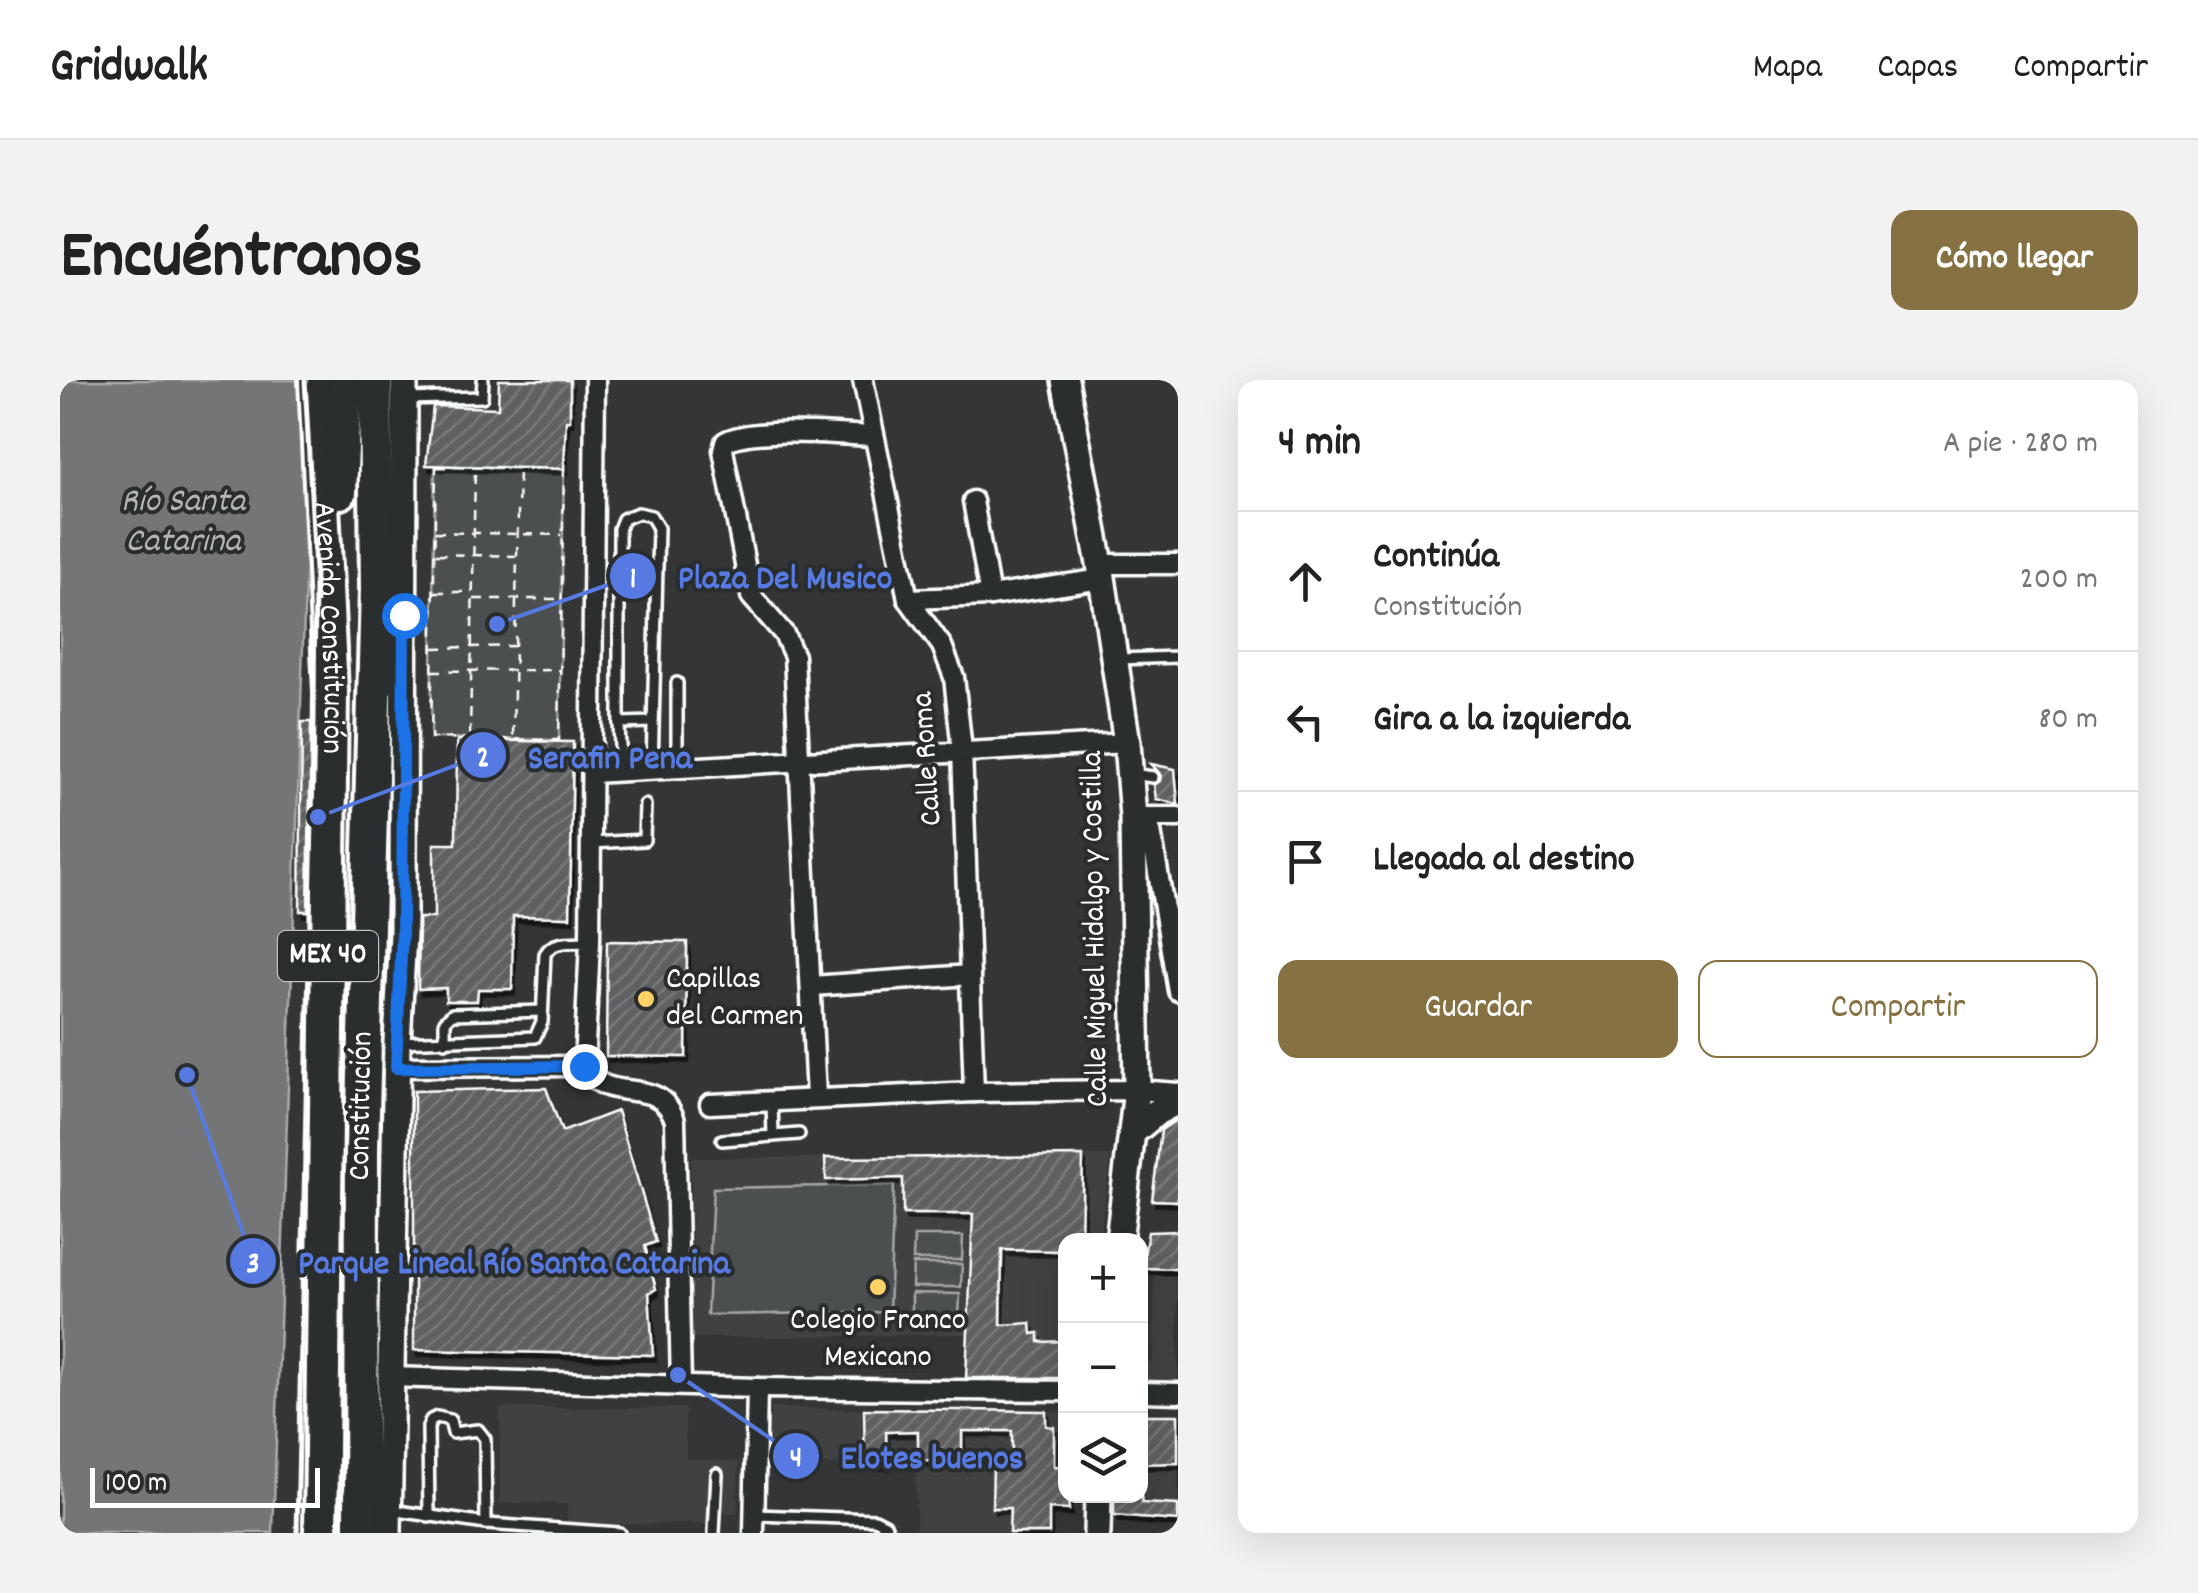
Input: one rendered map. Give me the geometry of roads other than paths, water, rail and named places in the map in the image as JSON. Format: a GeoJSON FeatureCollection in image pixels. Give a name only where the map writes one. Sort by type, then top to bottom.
{"type":"FeatureCollection","features":[{"type":"Feature","properties":{"kind":"highway","name":"Avenida Constitución"},"geometry":{"type":"LineString","coordinates":[[316,380],[331,692],[322,1533]]}},
{"type":"Feature","properties":{"kind":"highway"},"geometry":{"type":"LineString","coordinates":[[331,692],[345,380]]}},
{"type":"Feature","properties":{"kind":"highway","name":"Avenida Constitución"},"geometry":{"type":"LineString","coordinates":[[362,1533],[362,1149],[385,389]]}},
{"type":"Feature","properties":{"kind":"highway"},"geometry":{"type":"LineString","coordinates":[[362,1149],[380,1044],[395,651],[404,615]]}},
{"type":"Feature","properties":{"kind":"street"},"geometry":{"type":"LineString","coordinates":[[595,380],[590,942],[584,1066],[597,1084],[650,1092],[670,1107],[676,1120],[682,1384]]}},
{"type":"Feature","properties":{"kind":"street","name":"Calle Roma"},"geometry":{"type":"LineString","coordinates":[[863,380],[908,599],[950,662],[962,750],[974,1092]]}},
{"type":"Feature","properties":{"kind":"street","name":"Calle Miguel Hidalgo y Costilla"},"geometry":{"type":"LineString","coordinates":[[1065,380],[1101,572],[1127,743],[1142,776],[1133,819],[1137,1090],[1121,1233]]}},
{"type":"Feature","properties":{"kind":"street","name":"Constitución"},"geometry":{"type":"LineString","coordinates":[[385,389],[404,615],[402,934],[396,1055],[388,1521]]}},
{"type":"Feature","properties":{"kind":"street"},"geometry":{"type":"LineString","coordinates":[[816,1097],[794,656],[784,634],[751,596],[723,450],[725,442],[734,437],[757,434],[874,436]]}},
{"type":"Feature","properties":{"kind":"street"},"geometry":{"type":"LineString","coordinates":[[973,501],[990,596]]}},
{"type":"Feature","properties":{"kind":"street"},"geometry":{"type":"LineString","coordinates":[[908,599],[990,596],[1101,572],[1178,564]]}},
{"type":"Feature","properties":{"kind":"street"},"geometry":{"type":"LineString","coordinates":[[592,773],[1127,743]]}},
{"type":"Feature","properties":{"kind":"street"},"geometry":{"type":"LineString","coordinates":[[1133,819],[1175,813]]}},
{"type":"Feature","properties":{"kind":"street"},"geometry":{"type":"LineString","coordinates":[[1133,819],[1151,831],[1178,991]]}},
{"type":"Feature","properties":{"kind":"street"},"geometry":{"type":"LineString","coordinates":[[812,986],[970,975]]}},
{"type":"Feature","properties":{"kind":"street"},"geometry":{"type":"LineString","coordinates":[[396,1055],[584,1066]]}},
{"type":"Feature","properties":{"kind":"street"},"geometry":{"type":"LineString","coordinates":[[710,1104],[974,1092],[1137,1090],[1178,1097]]}},
{"type":"Feature","properties":{"kind":"street"},"geometry":{"type":"LineString","coordinates":[[1132,1133],[1178,1097]]}},
{"type":"Feature","properties":{"kind":"street"},"geometry":{"type":"LineString","coordinates":[[304,1533],[309,1349],[313,1310],[325,1261]]}},
{"type":"Feature","properties":{"kind":"street"},"geometry":{"type":"LineString","coordinates":[[390,1378],[1058,1391]]}},
{"type":"Feature","properties":{"kind":"street"},"geometry":{"type":"LineString","coordinates":[[754,1524],[758,1388]]}},
{"type":"Feature","properties":{"kind":"street"},"geometry":{"type":"LineString","coordinates":[[1148,1392],[1178,1393]]}},
{"type":"Feature","properties":{"kind":"street"},"geometry":{"type":"LineString","coordinates":[[1096,1533],[1098,1503]]}},
{"type":"Feature","properties":{"kind":"lane"},"geometry":{"type":"LineString","coordinates":[[385,389],[482,397],[483,380]]}},
{"type":"Feature","properties":{"kind":"lane"},"geometry":{"type":"LineString","coordinates":[[622,771],[619,529],[623,519],[638,514],[651,516],[658,528],[652,769]]}},
{"type":"Feature","properties":{"kind":"lane"},"geometry":{"type":"LineString","coordinates":[[1114,659],[1178,657]]}},
{"type":"Feature","properties":{"kind":"lane"},"geometry":{"type":"LineString","coordinates":[[677,768],[678,683]]}},
{"type":"Feature","properties":{"kind":"lane"},"geometry":{"type":"LineString","coordinates":[[620,723],[652,722]]}},
{"type":"Feature","properties":{"kind":"lane"},"geometry":{"type":"LineString","coordinates":[[590,844],[644,840],[644,805]]}},
{"type":"Feature","properties":{"kind":"lane"},"geometry":{"type":"LineString","coordinates":[[396,1055],[445,1042],[528,1039],[540,1030],[548,948],[590,942]]}},
{"type":"Feature","properties":{"kind":"lane"},"geometry":{"type":"LineString","coordinates":[[445,1042],[445,1022],[452,1014],[542,1011]]}},
{"type":"Feature","properties":{"kind":"lane"},"geometry":{"type":"LineString","coordinates":[[772,1100],[772,1136]]}},
{"type":"Feature","properties":{"kind":"lane"},"geometry":{"type":"LineString","coordinates":[[722,1140],[799,1134]]}},
{"type":"Feature","properties":{"kind":"lane"},"geometry":{"type":"LineString","coordinates":[[439,1533],[434,1518],[428,1427],[437,1418],[450,1420],[453,1433],[478,1430],[485,1439],[486,1524]]}},
{"type":"Feature","properties":{"kind":"lane"},"geometry":{"type":"LineString","coordinates":[[714,1533],[717,1474]]}},
{"type":"Feature","properties":{"kind":"lane"},"geometry":{"type":"LineString","coordinates":[[388,1521],[434,1518],[619,1533]]}},
{"type":"Feature","properties":{"kind":"lane"},"geometry":{"type":"LineString","coordinates":[[754,1524],[875,1519],[885,1524],[890,1533]]}},
{"type":"Feature","properties":{"kind":"water","name":"Río Santa Catarina"},"geometry":{"type":"Polygon","coordinates":[[[60,380],[298,380],[308,496],[273,1533],[60,1533],[60,380]]]}},
{"type":"Feature","properties":{"kind":"railway"},"geometry":{"type":"LineString","coordinates":[[297,1533],[314,722],[315,570],[305,380]]}},
{"type":"Feature","properties":{"kind":"place","name":"Plaza Del Musico"},"geometry":{"type":"Point","coordinates":[497,624]}},
{"type":"Feature","properties":{"kind":"place","name":"Serafin Pena"},"geometry":{"type":"Point","coordinates":[318,817]}},
{"type":"Feature","properties":{"kind":"place","name":"Capillas del Carmen"},"geometry":{"type":"Point","coordinates":[646,999]}},
{"type":"Feature","properties":{"kind":"place","name":"Parque Lineal Río Santa Catarina"},"geometry":{"type":"Point","coordinates":[187,1075]}},
{"type":"Feature","properties":{"kind":"place","name":"Colegio Franco Mexicano"},"geometry":{"type":"Point","coordinates":[878,1287]}},
{"type":"Feature","properties":{"kind":"place","name":"Elotes buenos"},"geometry":{"type":"Point","coordinates":[678,1375]}}]}
